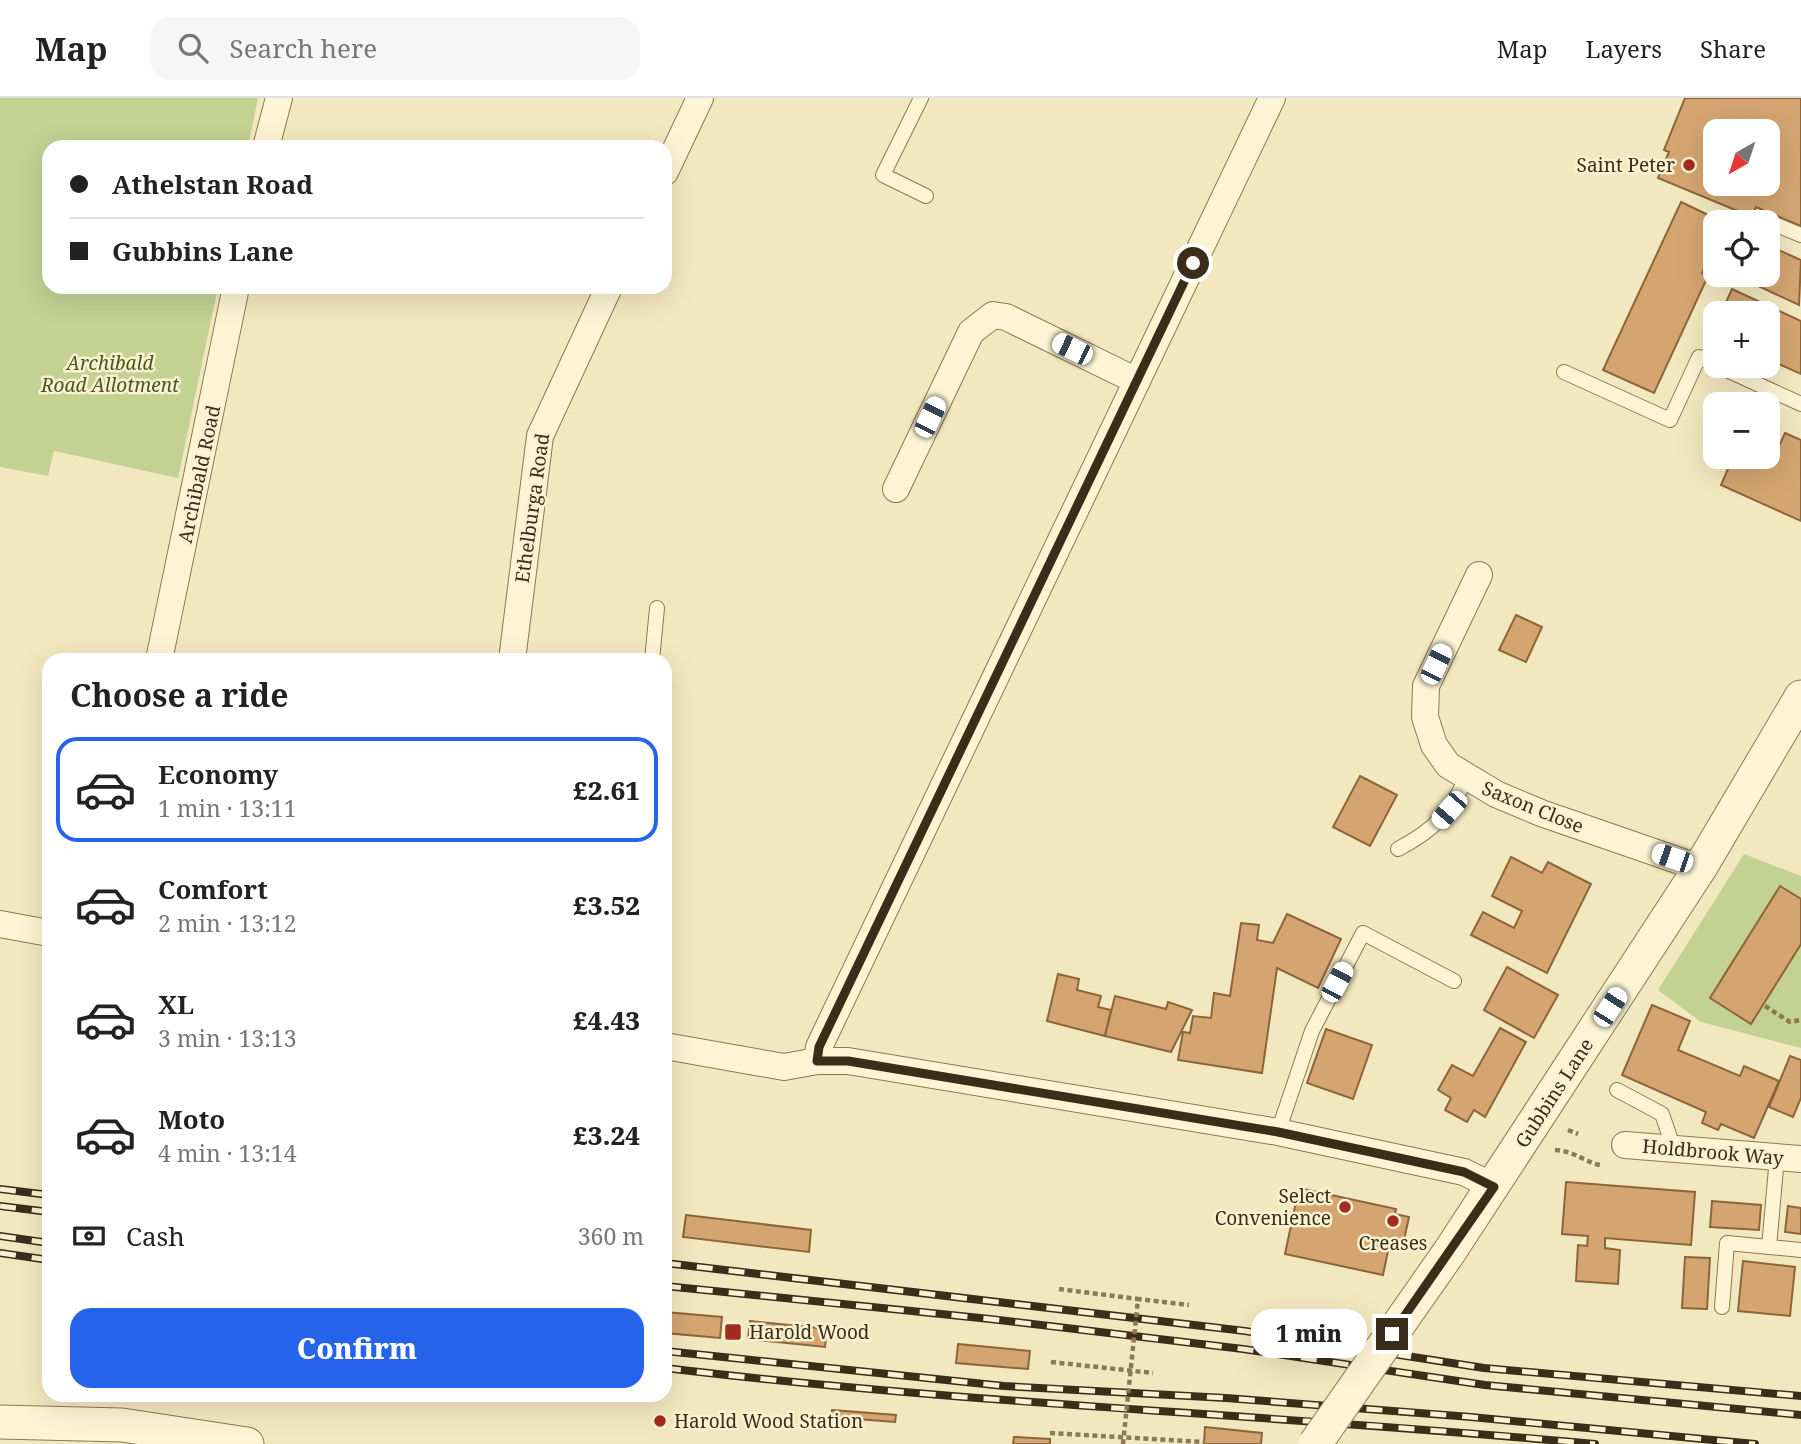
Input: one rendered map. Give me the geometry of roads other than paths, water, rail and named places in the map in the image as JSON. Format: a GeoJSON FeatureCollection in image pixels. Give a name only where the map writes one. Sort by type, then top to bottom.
{"type":"FeatureCollection","features":[{"type":"Feature","properties":{"kind":"street"},"geometry":{"type":"LineString","coordinates":[[268,140],[278,98]]}},
{"type":"Feature","properties":{"kind":"street"},"geometry":{"type":"LineString","coordinates":[[672,157],[700,98]]}},
{"type":"Feature","properties":{"kind":"street"},"geometry":{"type":"LineString","coordinates":[[817,1061],[819,1047],[1272,98]]}},
{"type":"Feature","properties":{"kind":"street","name":"Archibald Road"},"geometry":{"type":"LineString","coordinates":[[161,653],[204,455],[235,294]]}},
{"type":"Feature","properties":{"kind":"street","name":"Ethelburga Road"},"geometry":{"type":"LineString","coordinates":[[513,653],[540,436],[606,294]]}},
{"type":"Feature","properties":{"kind":"street"},"geometry":{"type":"LineString","coordinates":[[896,489],[971,332],[993,315],[1006,317],[1137,381]]}},
{"type":"Feature","properties":{"kind":"street","name":"Saxon Close"},"geometry":{"type":"LineString","coordinates":[[1479,575],[1426,686],[1425,718],[1434,745],[1448,765],[1466,779],[1541,813],[1700,867]]}},
{"type":"Feature","properties":{"kind":"street","name":"Gubbins Lane"},"geometry":{"type":"LineString","coordinates":[[1315,1444],[1494,1187],[1700,867],[1801,697]]}},
{"type":"Feature","properties":{"kind":"street"},"geometry":{"type":"LineString","coordinates":[[0,923],[42,932]]}},
{"type":"Feature","properties":{"kind":"street"},"geometry":{"type":"LineString","coordinates":[[672,1047],[784,1067],[817,1061],[848,1061],[1278,1132],[1464,1172],[1494,1187]]}},
{"type":"Feature","properties":{"kind":"street","name":"Holdbrook Way"},"geometry":{"type":"LineString","coordinates":[[1625,1145],[1794,1155]]}},
{"type":"Feature","properties":{"kind":"street"},"geometry":{"type":"LineString","coordinates":[[13,1429],[122,1425],[247,1444]]}},
{"type":"Feature","properties":{"kind":"lane"},"geometry":{"type":"LineString","coordinates":[[920,98],[883,175],[926,196]]}},
{"type":"Feature","properties":{"kind":"lane"},"geometry":{"type":"LineString","coordinates":[[1780,226],[1801,235]]}},
{"type":"Feature","properties":{"kind":"lane"},"geometry":{"type":"LineString","coordinates":[[1564,372],[1670,420],[1699,357],[1703,359]]}},
{"type":"Feature","properties":{"kind":"lane"},"geometry":{"type":"LineString","coordinates":[[1744,378],[1801,404]]}},
{"type":"Feature","properties":{"kind":"lane"},"geometry":{"type":"LineString","coordinates":[[653,653],[657,608]]}},
{"type":"Feature","properties":{"kind":"lane"},"geometry":{"type":"LineString","coordinates":[[1398,849],[1434,827],[1449,810],[1466,779]]}},
{"type":"Feature","properties":{"kind":"lane"},"geometry":{"type":"LineString","coordinates":[[1278,1132],[1312,1031],[1363,933],[1454,981]]}},
{"type":"Feature","properties":{"kind":"lane"},"geometry":{"type":"LineString","coordinates":[[1617,1090],[1662,1114],[1674,1149]]}},
{"type":"Feature","properties":{"kind":"lane"},"geometry":{"type":"LineString","coordinates":[[1769,1247],[1794,1155]]}},
{"type":"Feature","properties":{"kind":"lane"},"geometry":{"type":"LineString","coordinates":[[1722,1307],[1727,1242],[1801,1250]]}},
{"type":"Feature","properties":{"kind":"railway"},"geometry":{"type":"LineString","coordinates":[[0,1189],[42,1194]]}},
{"type":"Feature","properties":{"kind":"railway"},"geometry":{"type":"LineString","coordinates":[[0,1206],[42,1211]]}},
{"type":"Feature","properties":{"kind":"railway"},"geometry":{"type":"LineString","coordinates":[[0,1236],[42,1242]]}},
{"type":"Feature","properties":{"kind":"railway"},"geometry":{"type":"LineString","coordinates":[[0,1253],[42,1259]]}},
{"type":"Feature","properties":{"kind":"railway"},"geometry":{"type":"LineString","coordinates":[[672,1264],[1245,1331],[1484,1368],[1801,1396]]}},
{"type":"Feature","properties":{"kind":"railway"},"geometry":{"type":"LineString","coordinates":[[672,1287],[990,1319],[1243,1349],[1485,1385],[1801,1415]]}},
{"type":"Feature","properties":{"kind":"railway"},"geometry":{"type":"LineString","coordinates":[[672,1352],[1004,1386],[1226,1398],[1471,1417],[1755,1444]]}},
{"type":"Feature","properties":{"kind":"railway"},"geometry":{"type":"LineString","coordinates":[[672,1369],[1013,1401],[1595,1444]]}},
{"type":"Feature","properties":{"kind":"place","name":"Saint Peter"},"geometry":{"type":"Point","coordinates":[1689,165]}},
{"type":"Feature","properties":{"kind":"place","name":"Select Convenience"},"geometry":{"type":"Point","coordinates":[1345,1207]}},
{"type":"Feature","properties":{"kind":"place","name":"Creases"},"geometry":{"type":"Point","coordinates":[1393,1221]}},
{"type":"Feature","properties":{"kind":"place","name":"Harold Wood"},"geometry":{"type":"Point","coordinates":[733,1332]}},
{"type":"Feature","properties":{"kind":"place","name":"Harold Wood Station"},"geometry":{"type":"Point","coordinates":[660,1421]}},
{"type":"Feature","properties":{"kind":"park label","name":"Archibald Road Allotment"},"geometry":{"type":"Point","coordinates":[110,374]}}]}
